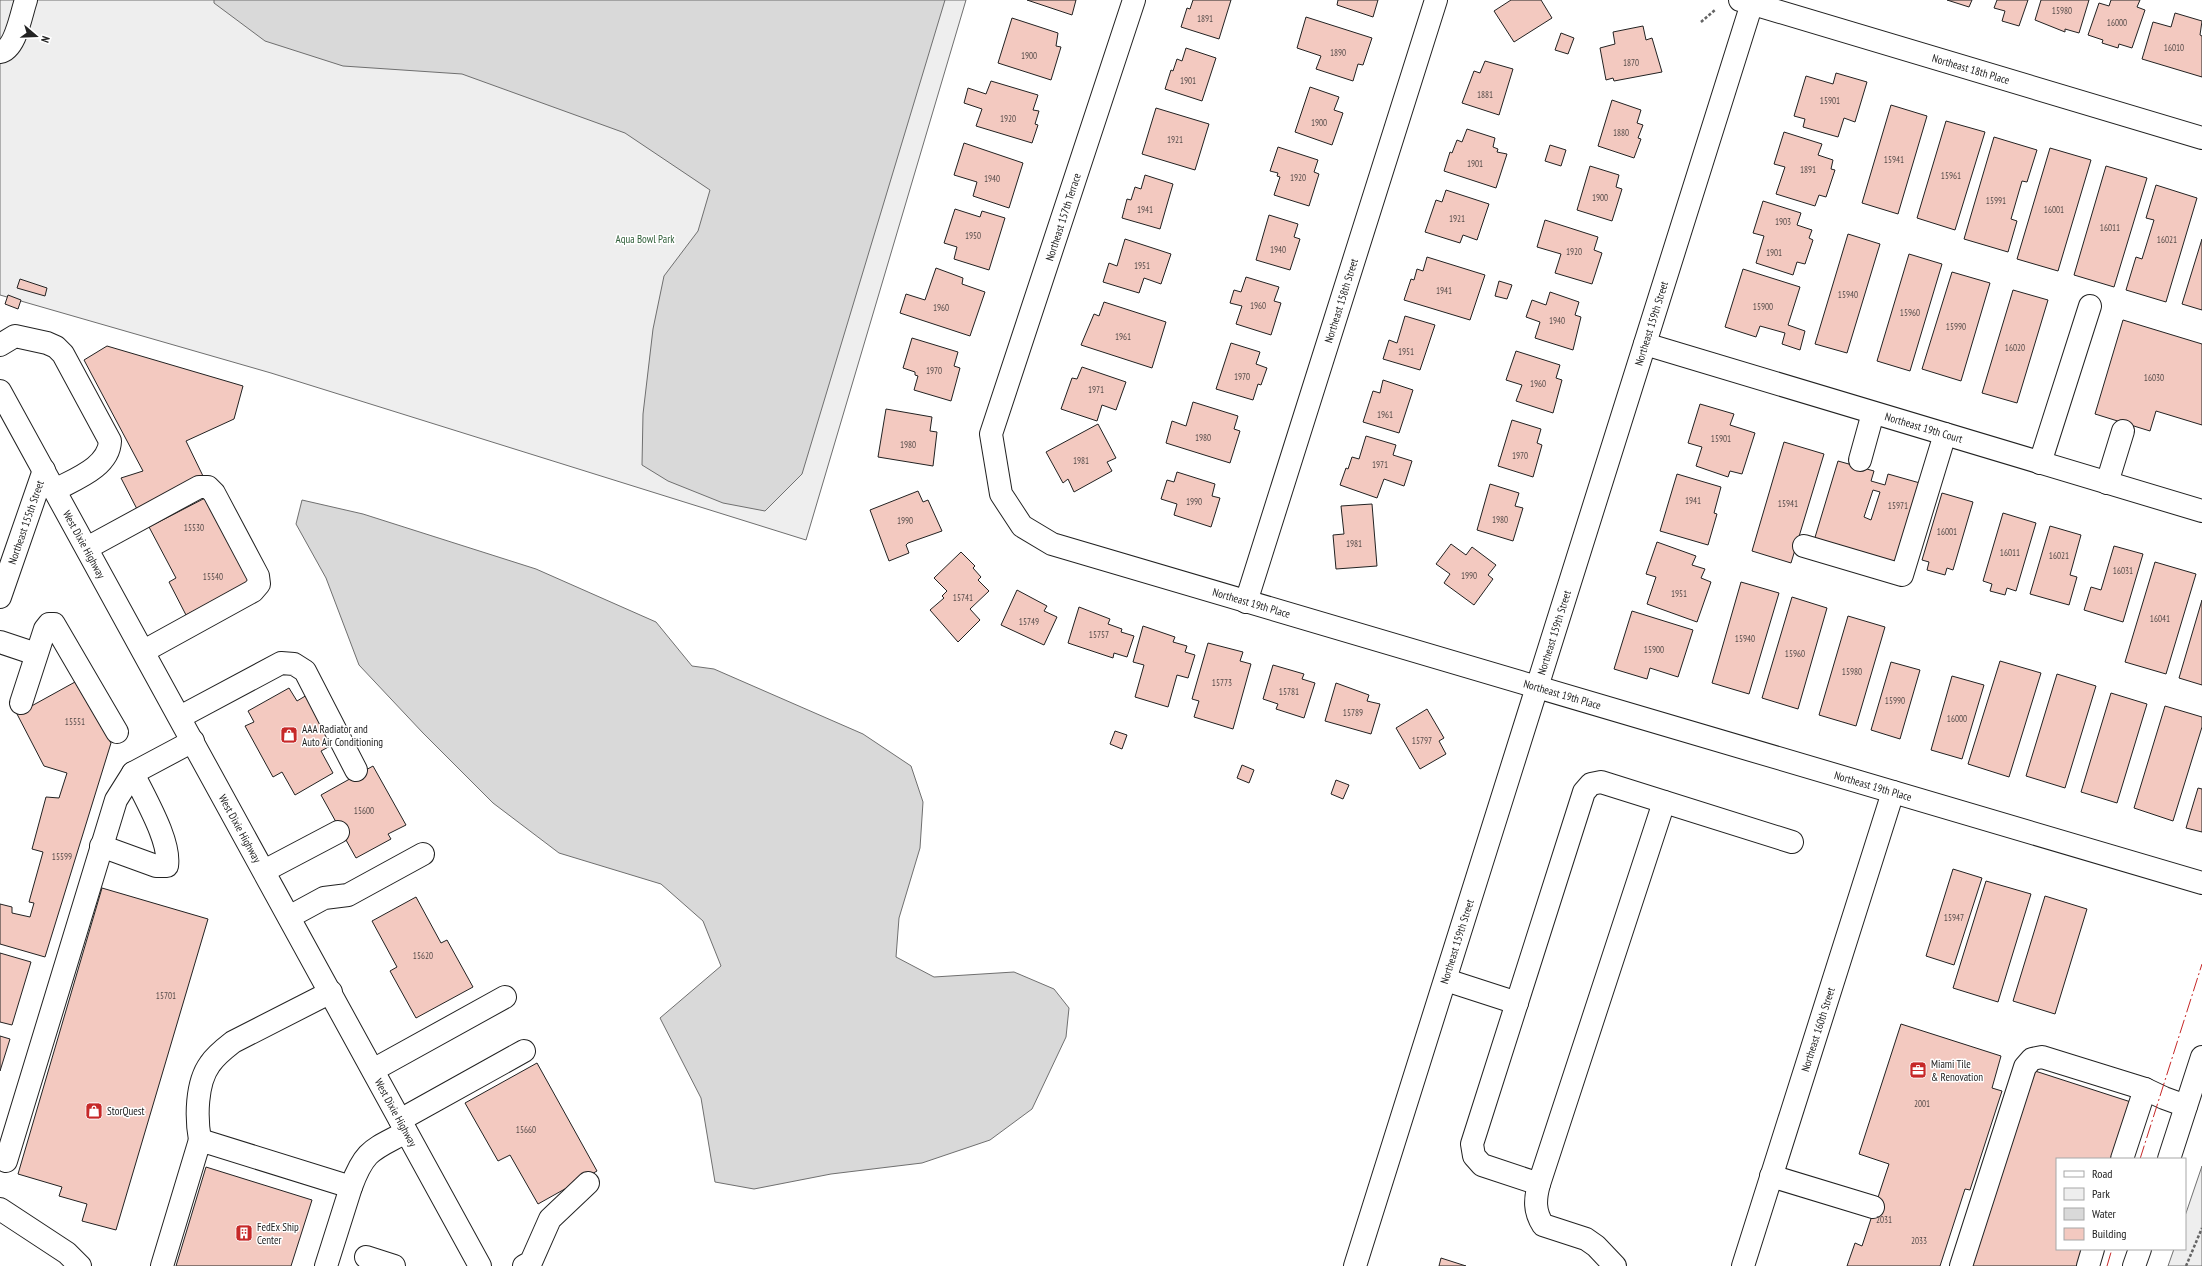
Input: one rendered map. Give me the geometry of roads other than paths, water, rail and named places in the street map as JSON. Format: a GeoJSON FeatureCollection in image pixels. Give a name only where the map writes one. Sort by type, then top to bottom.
{"type":"FeatureCollection","features":[{"type":"Feature","properties":{"kind":"street"},"geometry":{"type":"LineString","coordinates":[[0,52],[4,51],[12,43],[26,0]]}},
{"type":"Feature","properties":{"kind":"street","name":"Northeast 157th Terrace"},"geometry":{"type":"LineString","coordinates":[[991,434],[1134,0]]}},
{"type":"Feature","properties":{"kind":"street","name":"Northeast 158th Street"},"geometry":{"type":"LineString","coordinates":[[1246,602],[1436,0]]}},
{"type":"Feature","properties":{"kind":"street","name":"Northeast 18th Place"},"geometry":{"type":"LineString","coordinates":[[1749,1],[2202,138]]}},
{"type":"Feature","properties":{"kind":"street","name":"Northeast 159th Street"},"geometry":{"type":"LineString","coordinates":[[1356,1266],[1539,688],[1749,1]]}},
{"type":"Feature","properties":{"kind":"street"},"geometry":{"type":"LineString","coordinates":[[2040,463],[2090,306]]}},
{"type":"Feature","properties":{"kind":"street"},"geometry":{"type":"LineString","coordinates":[[0,345],[15,336],[56,347],[63,354],[110,440],[106,456],[90,471],[55,490]]}},
{"type":"Feature","properties":{"kind":"street","name":"Northeast 19th Court"},"geometry":{"type":"LineString","coordinates":[[1644,344],[2202,511]]}},
{"type":"Feature","properties":{"kind":"street","name":"West Dixie Highway"},"geometry":{"type":"LineString","coordinates":[[0,391],[331,992],[478,1265]]}},
{"type":"Feature","properties":{"kind":"street"},"geometry":{"type":"LineString","coordinates":[[1860,460],[1874,413]]}},
{"type":"Feature","properties":{"kind":"street"},"geometry":{"type":"LineString","coordinates":[[2107,483],[2123,431]]}},
{"type":"Feature","properties":{"kind":"street","name":"Northeast 19th Place"},"geometry":{"type":"LineString","coordinates":[[991,434],[1001,494],[1022,526],[1052,544],[2202,883]]}},
{"type":"Feature","properties":{"kind":"street"},"geometry":{"type":"LineString","coordinates":[[1804,546],[1902,576],[1945,434]]}},
{"type":"Feature","properties":{"kind":"street","name":"Northeast 155th Street"},"geometry":{"type":"LineString","coordinates":[[0,597],[44,470]]}},
{"type":"Feature","properties":{"kind":"street"},"geometry":{"type":"LineString","coordinates":[[87,548],[199,487],[208,487],[214,494],[258,576],[259,584],[253,591],[144,651]]}},
{"type":"Feature","properties":{"kind":"street"},"geometry":{"type":"LineString","coordinates":[[21,703],[44,629],[49,624],[54,624],[117,732]]}},
{"type":"Feature","properties":{"kind":"street"},"geometry":{"type":"LineString","coordinates":[[0,642],[36,654]]}},
{"type":"Feature","properties":{"kind":"street"},"geometry":{"type":"LineString","coordinates":[[180,717],[281,663],[294,664],[305,671],[356,770]]}},
{"type":"Feature","properties":{"kind":"street"},"geometry":{"type":"LineString","coordinates":[[6,1161],[116,800],[133,773],[193,741]]}},
{"type":"Feature","properties":{"kind":"street"},"geometry":{"type":"LineString","coordinates":[[101,846],[156,866],[167,866],[168,856],[156,822],[133,773]]}},
{"type":"Feature","properties":{"kind":"street"},"geometry":{"type":"LineString","coordinates":[[1539,1184],[1482,1165],[1474,1156],[1472,1144],[1584,792],[1591,784],[1601,782],[1792,842]]}},
{"type":"Feature","properties":{"kind":"street","name":"Northeast 160th Street"},"geometry":{"type":"LineString","coordinates":[[1742,1266],[1893,792]]}},
{"type":"Feature","properties":{"kind":"street"},"geometry":{"type":"LineString","coordinates":[[1615,1266],[1596,1246],[1586,1239],[1543,1225],[1537,1215],[1536,1199],[1539,1184],[1664,802]]}},
{"type":"Feature","properties":{"kind":"street"},"geometry":{"type":"LineString","coordinates":[[264,871],[338,832]]}},
{"type":"Feature","properties":{"kind":"street"},"geometry":{"type":"LineString","coordinates":[[289,917],[324,898],[348,896],[423,854]]}},
{"type":"Feature","properties":{"kind":"street"},"geometry":{"type":"LineString","coordinates":[[1446,980],[1517,1003]]}},
{"type":"Feature","properties":{"kind":"street"},"geometry":{"type":"LineString","coordinates":[[162,1266],[200,1140],[197,1120],[199,1101],[209,1065],[220,1052],[232,1042],[331,992]]}},
{"type":"Feature","properties":{"kind":"street"},"geometry":{"type":"LineString","coordinates":[[373,1070],[505,997]]}},
{"type":"Feature","properties":{"kind":"street"},"geometry":{"type":"LineString","coordinates":[[326,1266],[351,1187],[359,1165],[365,1156],[403,1126],[524,1051]]}},
{"type":"Feature","properties":{"kind":"street"},"geometry":{"type":"LineString","coordinates":[[1960,1266],[2025,1067],[2032,1059],[2042,1057],[2145,1089],[2186,1106]]}},
{"type":"Feature","properties":{"kind":"street"},"geometry":{"type":"LineString","coordinates":[[2169,1158],[2202,1057]]}},
{"type":"Feature","properties":{"kind":"street"},"geometry":{"type":"LineString","coordinates":[[2122,1158],[2145,1089]]}},
{"type":"Feature","properties":{"kind":"street"},"geometry":{"type":"LineString","coordinates":[[200,1140],[351,1187]]}},
{"type":"Feature","properties":{"kind":"street"},"geometry":{"type":"LineString","coordinates":[[1771,1176],[1873,1207]]}},
{"type":"Feature","properties":{"kind":"street"},"geometry":{"type":"LineString","coordinates":[[524,1266],[531,1262],[550,1219],[588,1184]]}},
{"type":"Feature","properties":{"kind":"street"},"geometry":{"type":"LineString","coordinates":[[0,1209],[67,1253],[80,1266]]}},
{"type":"Feature","properties":{"kind":"street"},"geometry":{"type":"LineString","coordinates":[[2088,1266],[2094,1250]]}},
{"type":"Feature","properties":{"kind":"street"},"geometry":{"type":"LineString","coordinates":[[2134,1266],[2140,1250]]}},
{"type":"Feature","properties":{"kind":"street"},"geometry":{"type":"LineString","coordinates":[[366,1257],[394,1266]]}},
{"type":"Feature","properties":{"kind":"water"},"geometry":{"type":"Polygon","coordinates":[[[214,0],[945,0],[802,474],[765,511],[723,503],[668,481],[642,465],[643,414],[653,329],[664,276],[698,231],[710,190],[625,133],[462,74],[343,66],[265,41],[214,3],[214,0]]]}},
{"type":"Feature","properties":{"kind":"water"},"geometry":{"type":"Polygon","coordinates":[[[302,500],[363,514],[536,569],[656,622],[692,666],[714,669],[863,734],[911,766],[923,802],[920,848],[899,918],[896,957],[934,977],[1014,972],[1054,989],[1069,1008],[1066,1037],[1032,1109],[990,1140],[922,1163],[831,1174],[754,1189],[715,1182],[701,1098],[660,1018],[721,966],[703,921],[661,884],[559,853],[493,803],[423,733],[359,665],[326,578],[296,524],[302,500]]]}},
{"type":"Feature","properties":{"kind":"place","name":"AAA Radiator and Auto Air Conditioning"},"geometry":{"type":"Point","coordinates":[289,735]}},
{"type":"Feature","properties":{"kind":"place","name":"Miami Tile & Renovation"},"geometry":{"type":"Point","coordinates":[1918,1070]}},
{"type":"Feature","properties":{"kind":"place","name":"StorQuest"},"geometry":{"type":"Point","coordinates":[94,1111]}},
{"type":"Feature","properties":{"kind":"place","name":"FedEx Ship Center"},"geometry":{"type":"Point","coordinates":[244,1233]}},
{"type":"Feature","properties":{"kind":"park label","name":"Aqua Bowl Park"},"geometry":{"type":"Point","coordinates":[645,239]}}]}
